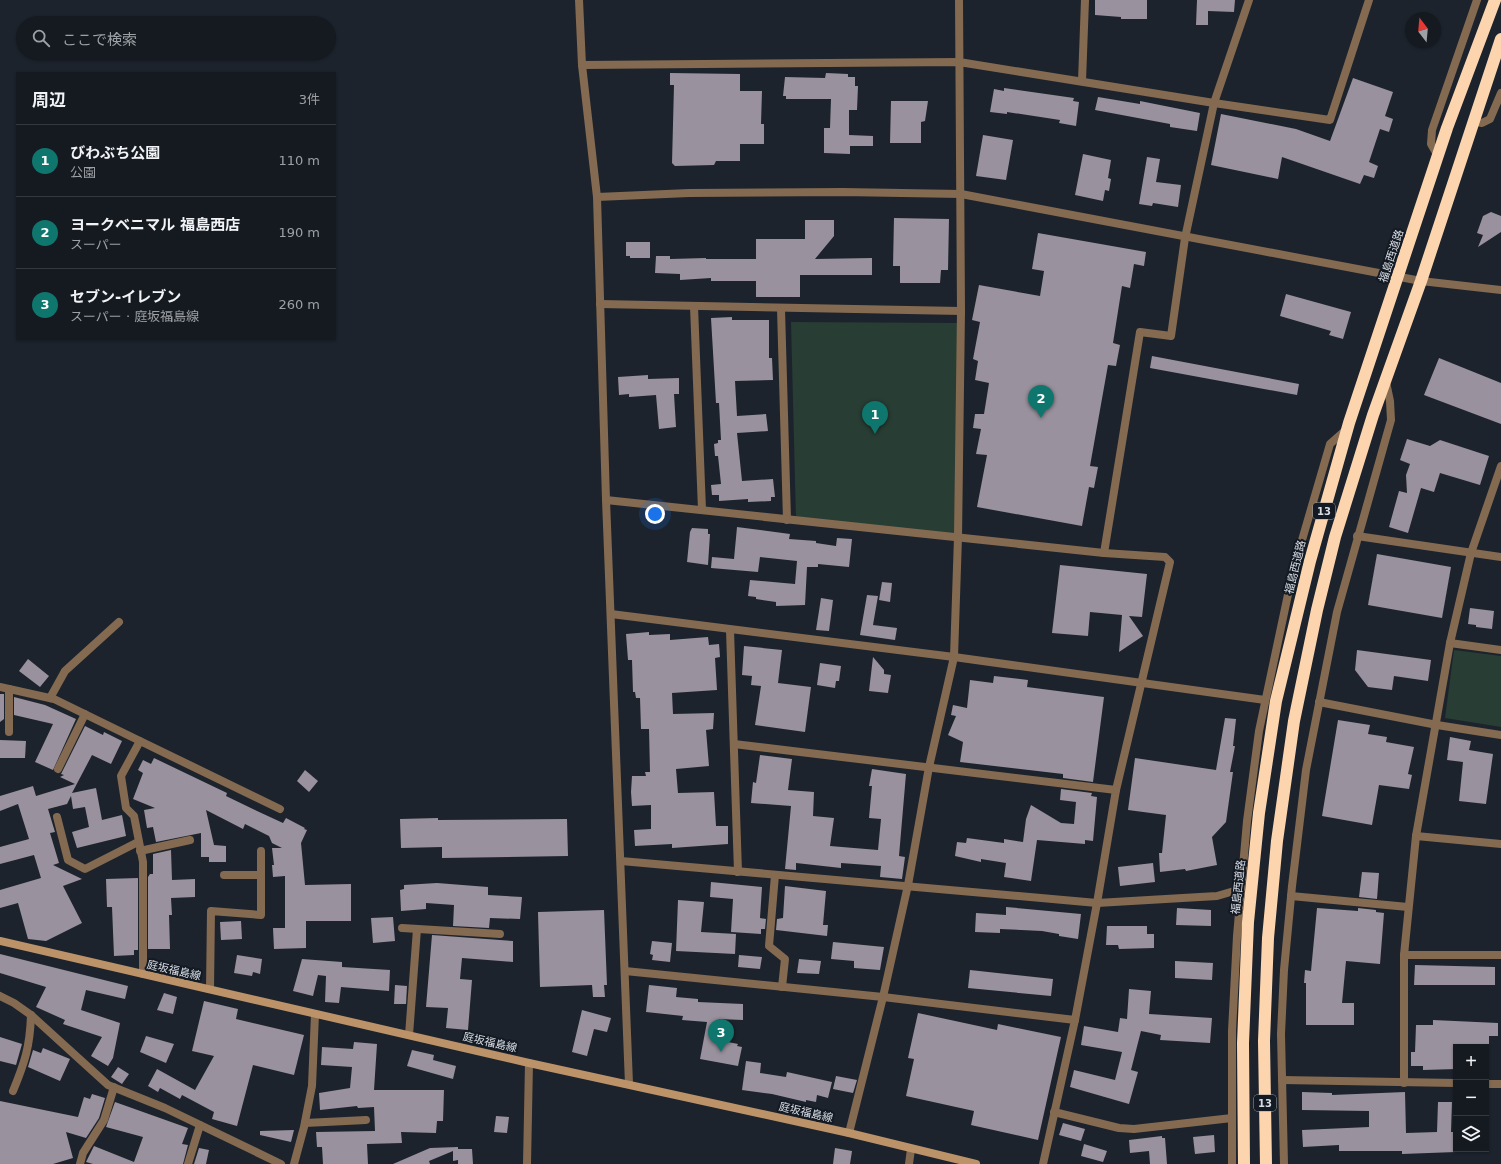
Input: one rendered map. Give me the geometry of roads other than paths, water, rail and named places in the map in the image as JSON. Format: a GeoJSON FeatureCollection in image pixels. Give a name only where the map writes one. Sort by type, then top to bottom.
{"type":"FeatureCollection","features":[{"type":"Feature","properties":{"kind":"highway","name":"福島西道路"},"geometry":{"type":"LineString","coordinates":[[1244,1164],[1243,1043],[1248,922],[1259,813],[1276,701],[1310,561],[1347,428],[1438,156],[1495,0]]}},
{"type":"Feature","properties":{"kind":"highway","name":"13"},"geometry":{"type":"LineString","coordinates":[[1266,1164],[1264,1041],[1269,923],[1277,841],[1294,721],[1317,610],[1334,537],[1501,39]]}},
{"type":"Feature","properties":{"kind":"main road","name":"庭坂福島線"},"geometry":{"type":"LineString","coordinates":[[0,941],[529,1063],[849,1133],[976,1164]]}},
{"type":"Feature","properties":{"kind":"street"},"geometry":{"type":"LineString","coordinates":[[579,0],[582,65],[598,197],[606,500],[629,1084]]}},
{"type":"Feature","properties":{"kind":"street"},"geometry":{"type":"LineString","coordinates":[[849,1133],[883,997],[908,885],[929,767],[954,657],[958,537],[961,311],[959,0]]}},
{"type":"Feature","properties":{"kind":"street"},"geometry":{"type":"LineString","coordinates":[[1082,81],[1084,0]]}},
{"type":"Feature","properties":{"kind":"street"},"geometry":{"type":"LineString","coordinates":[[1104,553],[1140,332],[1172,336],[1185,238],[1214,103],[1249,0]]}},
{"type":"Feature","properties":{"kind":"street"},"geometry":{"type":"LineString","coordinates":[[582,65],[959,62],[1330,120],[1369,0]]}},
{"type":"Feature","properties":{"kind":"street"},"geometry":{"type":"LineString","coordinates":[[1438,156],[1431,144],[1432,130],[1477,0]]}},
{"type":"Feature","properties":{"kind":"street"},"geometry":{"type":"LineString","coordinates":[[1473,121],[1482,123],[1490,119],[1501,93]]}},
{"type":"Feature","properties":{"kind":"street"},"geometry":{"type":"LineString","coordinates":[[598,197],[697,192],[961,194],[1185,238],[1421,281],[1501,290]]}},
{"type":"Feature","properties":{"kind":"street"},"geometry":{"type":"LineString","coordinates":[[600,304],[781,309],[961,311]]}},
{"type":"Feature","properties":{"kind":"street"},"geometry":{"type":"LineString","coordinates":[[694,306],[702,510]]}},
{"type":"Feature","properties":{"kind":"street"},"geometry":{"type":"LineString","coordinates":[[781,309],[787,520]]}},
{"type":"Feature","properties":{"kind":"street"},"geometry":{"type":"LineString","coordinates":[[1284,1164],[1281,1034],[1284,970],[1306,770],[1318,702],[1337,612],[1392,420],[1386,381]]}},
{"type":"Feature","properties":{"kind":"street"},"geometry":{"type":"LineString","coordinates":[[1232,1164],[1232,1031],[1247,821],[1259,731],[1292,571],[1330,444],[1347,428]]}},
{"type":"Feature","properties":{"kind":"street"},"geometry":{"type":"LineString","coordinates":[[1404,1083],[1404,955],[1416,836],[1437,725],[1450,643],[1471,552],[1501,466]]}},
{"type":"Feature","properties":{"kind":"street"},"geometry":{"type":"LineString","coordinates":[[606,500],[1104,553],[1165,556],[1170,562],[1116,790],[1075,1020],[1043,1164]]}},
{"type":"Feature","properties":{"kind":"street"},"geometry":{"type":"LineString","coordinates":[[1358,536],[1501,557]]}},
{"type":"Feature","properties":{"kind":"street"},"geometry":{"type":"LineString","coordinates":[[611,614],[954,657],[1265,700]]}},
{"type":"Feature","properties":{"kind":"street"},"geometry":{"type":"LineString","coordinates":[[50,698],[65,671],[119,622]]}},
{"type":"Feature","properties":{"kind":"street"},"geometry":{"type":"LineString","coordinates":[[730,630],[738,872]]}},
{"type":"Feature","properties":{"kind":"street"},"geometry":{"type":"LineString","coordinates":[[1450,643],[1501,650]]}},
{"type":"Feature","properties":{"kind":"street"},"geometry":{"type":"LineString","coordinates":[[0,687],[50,698],[280,809]]}},
{"type":"Feature","properties":{"kind":"street"},"geometry":{"type":"LineString","coordinates":[[9,689],[9,732]]}},
{"type":"Feature","properties":{"kind":"street"},"geometry":{"type":"LineString","coordinates":[[1318,702],[1437,725],[1501,735]]}},
{"type":"Feature","properties":{"kind":"street"},"geometry":{"type":"LineString","coordinates":[[58,769],[85,714]]}},
{"type":"Feature","properties":{"kind":"street"},"geometry":{"type":"LineString","coordinates":[[140,741],[121,776],[126,808],[134,816],[143,862],[143,974]]}},
{"type":"Feature","properties":{"kind":"street"},"geometry":{"type":"LineString","coordinates":[[734,744],[1116,790]]}},
{"type":"Feature","properties":{"kind":"street"},"geometry":{"type":"LineString","coordinates":[[57,817],[68,860],[84,869],[139,847],[190,840]]}},
{"type":"Feature","properties":{"kind":"street"},"geometry":{"type":"LineString","coordinates":[[1416,836],[1501,844]]}},
{"type":"Feature","properties":{"kind":"street"},"geometry":{"type":"LineString","coordinates":[[210,989],[211,911],[261,915],[261,851]]}},
{"type":"Feature","properties":{"kind":"street"},"geometry":{"type":"LineString","coordinates":[[621,861],[738,872],[908,885],[1097,903],[1217,896],[1241,889]]}},
{"type":"Feature","properties":{"kind":"street"},"geometry":{"type":"LineString","coordinates":[[224,875],[261,875]]}},
{"type":"Feature","properties":{"kind":"street"},"geometry":{"type":"LineString","coordinates":[[775,875],[769,946],[785,959],[782,987]]}},
{"type":"Feature","properties":{"kind":"street"},"geometry":{"type":"LineString","coordinates":[[1291,896],[1408,907]]}},
{"type":"Feature","properties":{"kind":"street"},"geometry":{"type":"LineString","coordinates":[[402,928],[500,934]]}},
{"type":"Feature","properties":{"kind":"street"},"geometry":{"type":"LineString","coordinates":[[410,1035],[417,929]]}},
{"type":"Feature","properties":{"kind":"street"},"geometry":{"type":"LineString","coordinates":[[1404,955],[1501,955]]}},
{"type":"Feature","properties":{"kind":"street"},"geometry":{"type":"LineString","coordinates":[[625,972],[883,997],[1075,1020]]}},
{"type":"Feature","properties":{"kind":"street"},"geometry":{"type":"LineString","coordinates":[[0,996],[14,1003],[31,1015],[108,1085],[200,1125],[281,1164]]}},
{"type":"Feature","properties":{"kind":"street"},"geometry":{"type":"LineString","coordinates":[[294,1164],[305,1123],[312,1086],[315,1014]]}},
{"type":"Feature","properties":{"kind":"street"},"geometry":{"type":"LineString","coordinates":[[13,1091],[26,1059],[30,1040],[31,1015]]}},
{"type":"Feature","properties":{"kind":"street"},"geometry":{"type":"LineString","coordinates":[[527,1164],[529,1063]]}},
{"type":"Feature","properties":{"kind":"street"},"geometry":{"type":"LineString","coordinates":[[1282,1080],[1453,1083]]}},
{"type":"Feature","properties":{"kind":"street"},"geometry":{"type":"LineString","coordinates":[[1489,1084],[1501,1084]]}},
{"type":"Feature","properties":{"kind":"street"},"geometry":{"type":"LineString","coordinates":[[80,1164],[83,1153],[104,1120],[114,1087]]}},
{"type":"Feature","properties":{"kind":"street"},"geometry":{"type":"LineString","coordinates":[[1054,1112],[1119,1128],[1134,1129],[1232,1118]]}},
{"type":"Feature","properties":{"kind":"street"},"geometry":{"type":"LineString","coordinates":[[305,1123],[366,1120]]}},
{"type":"Feature","properties":{"kind":"street"},"geometry":{"type":"LineString","coordinates":[[188,1164],[200,1125]]}},
{"type":"Feature","properties":{"kind":"street"},"geometry":{"type":"LineString","coordinates":[[909,1164],[910,1149]]}},
{"type":"Feature","properties":{"kind":"place","name":"ヨークベニマル 福島西店"},"geometry":{"type":"Point","coordinates":[1041,418]}},
{"type":"Feature","properties":{"kind":"place","name":"びわぶち公園"},"geometry":{"type":"Point","coordinates":[875,434]}},
{"type":"Feature","properties":{"kind":"place","name":"セブン-イレブン"},"geometry":{"type":"Point","coordinates":[721,1052]}}]}
